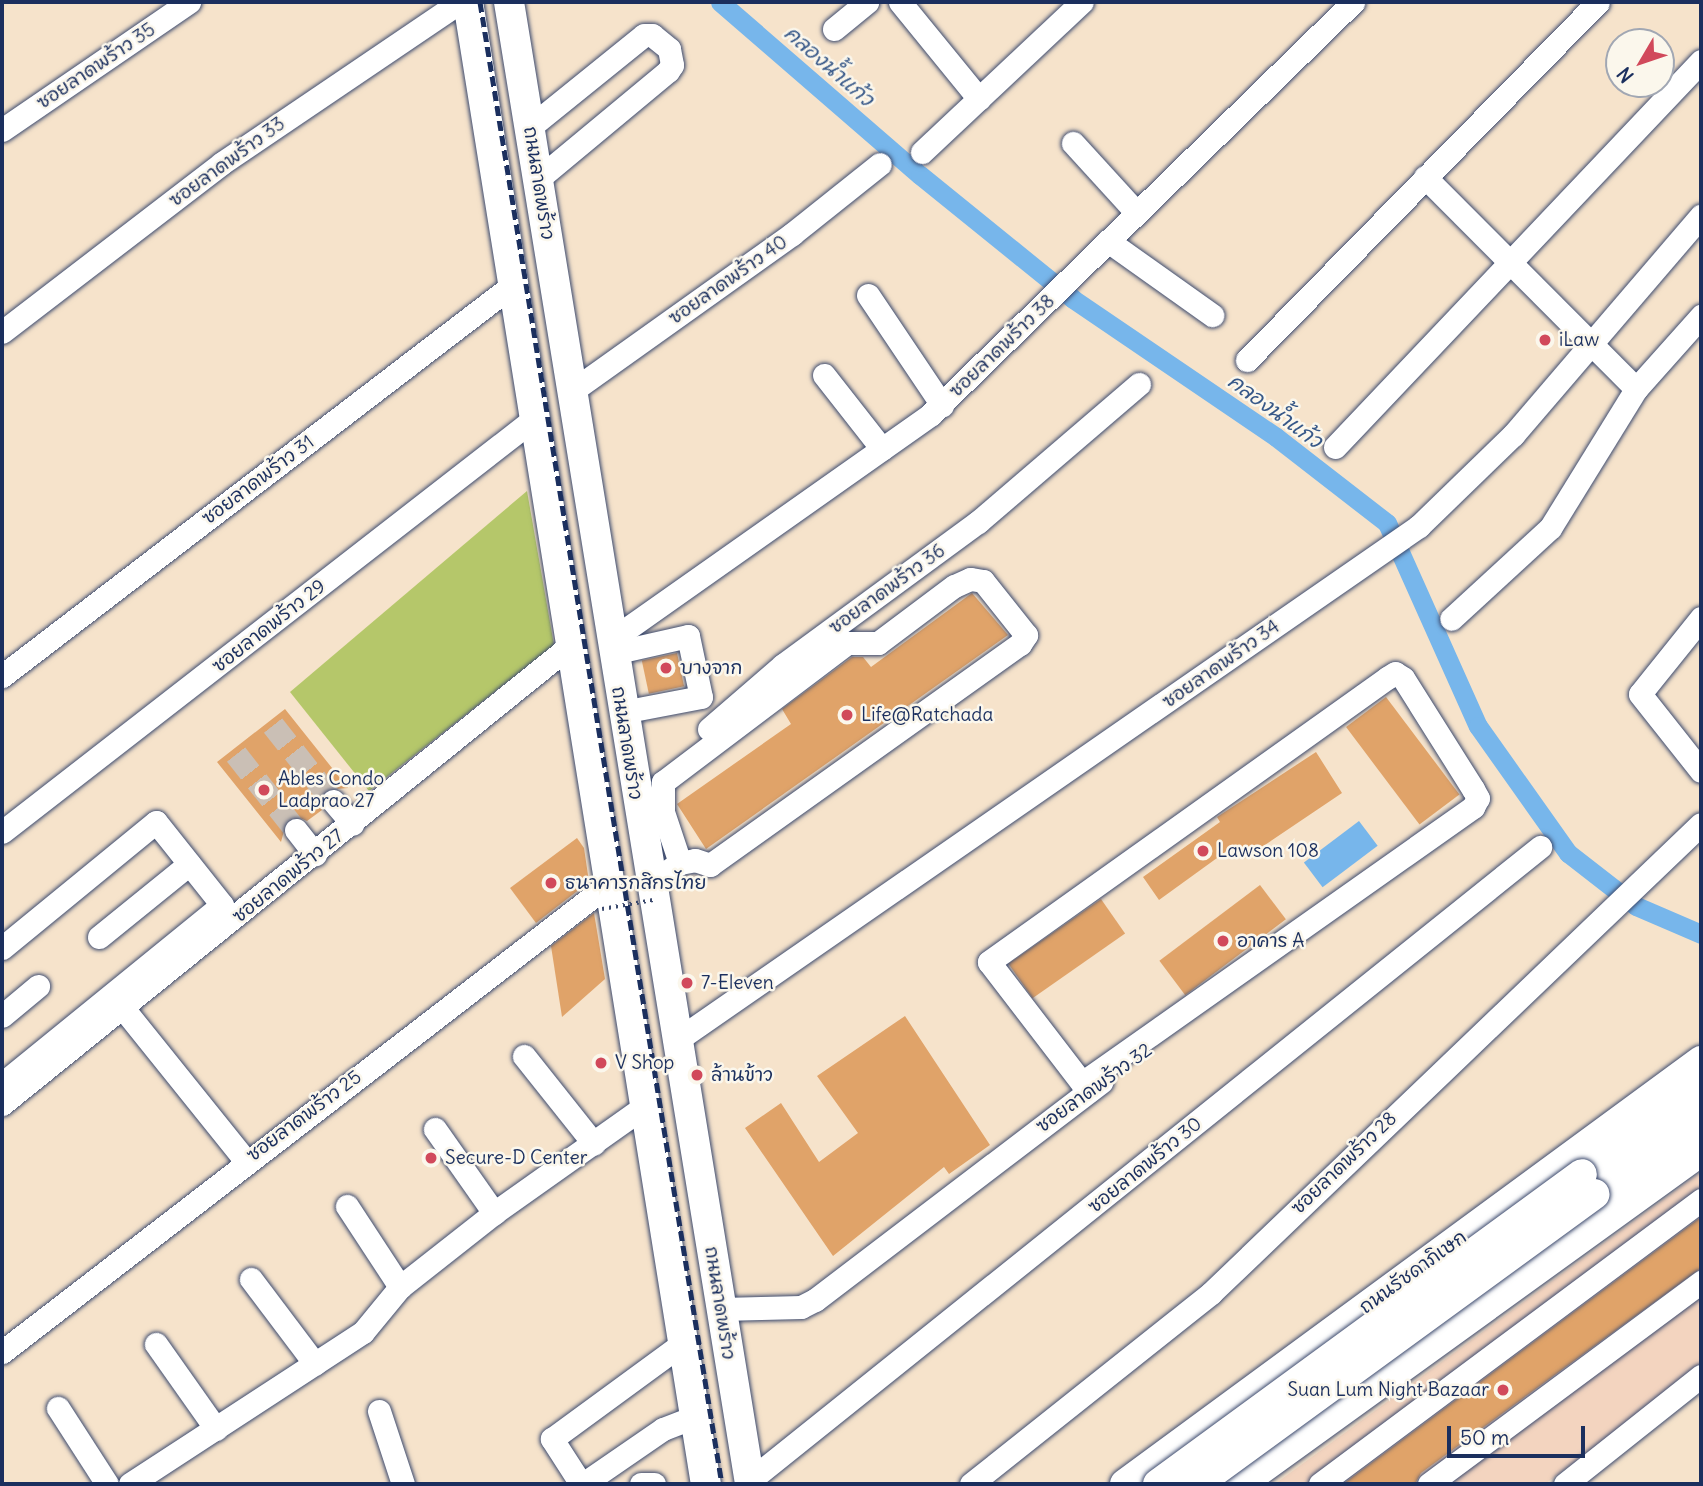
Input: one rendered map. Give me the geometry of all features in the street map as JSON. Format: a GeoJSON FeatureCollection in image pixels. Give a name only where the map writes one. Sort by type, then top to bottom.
{"type":"FeatureCollection","features":[{"type":"Feature","properties":{"kind":"main road","name":"ถนนลาดพร้าว"},"geometry":{"type":"LineString","coordinates":[[468,2],[572,644],[605,896],[645,1106],[706,1484]]}},
{"type":"Feature","properties":{"kind":"main road","name":"ถนนลาดพร้าว"},"geometry":{"type":"LineString","coordinates":[[509,2],[749,1483]]}},
{"type":"Feature","properties":{"kind":"main road","name":"ถนนรัชดาภิเษก"},"geometry":{"type":"LineString","coordinates":[[1125,1484],[1701,1061]]}},
{"type":"Feature","properties":{"kind":"main road","name":"ถนนรัชดาภิเษก"},"geometry":{"type":"LineString","coordinates":[[1197,1484],[1588,1184],[1701,1087]]}},
{"type":"Feature","properties":{"kind":"main road","name":"ถนนรัชดาภิเษก"},"geometry":{"type":"LineString","coordinates":[[1158,1484],[1588,1184],[1701,1118]]}},
{"type":"Feature","properties":{"kind":"main road"},"geometry":{"type":"LineString","coordinates":[[1211,1421],[1203,1446],[1206,1456],[1227,1477],[1246,1480],[1701,1152]]}},
{"type":"Feature","properties":{"kind":"street","name":"ซอยลาดพร้าว 35"},"geometry":{"type":"LineString","coordinates":[[2,130],[190,2]]}},
{"type":"Feature","properties":{"kind":"street","name":"ซอยลาดพร้าว 33"},"geometry":{"type":"LineString","coordinates":[[2,332],[222,163],[460,2]]}},
{"type":"Feature","properties":{"kind":"street"},"geometry":{"type":"LineString","coordinates":[[834,29],[867,2]]}},
{"type":"Feature","properties":{"kind":"street"},"geometry":{"type":"LineString","coordinates":[[900,2],[979,99]]}},
{"type":"Feature","properties":{"kind":"street"},"geometry":{"type":"LineString","coordinates":[[922,152],[1082,2]]}},
{"type":"Feature","properties":{"kind":"street","name":"ซอยลาดพร้าว 38"},"geometry":{"type":"LineString","coordinates":[[612,647],[942,405],[1353,2]]}},
{"type":"Feature","properties":{"kind":"street"},"geometry":{"type":"LineString","coordinates":[[1247,360],[1598,2]]}},
{"type":"Feature","properties":{"kind":"street"},"geometry":{"type":"LineString","coordinates":[[530,127],[644,35],[652,35],[669,49],[672,65],[668,71],[539,178]]}},
{"type":"Feature","properties":{"kind":"street"},"geometry":{"type":"LineString","coordinates":[[1335,447],[1701,61]]}},
{"type":"Feature","properties":{"kind":"street"},"geometry":{"type":"LineString","coordinates":[[1073,142],[1136,212]]}},
{"type":"Feature","properties":{"kind":"street","name":"ซอยลาดพร้าว 40"},"geometry":{"type":"LineString","coordinates":[[572,391],[792,234],[880,164]]}},
{"type":"Feature","properties":{"kind":"street"},"geometry":{"type":"LineString","coordinates":[[1425,177],[1636,389]]}},
{"type":"Feature","properties":{"kind":"street","name":"ซอยลาดพร้าว 34"},"geometry":{"type":"LineString","coordinates":[[677,1040],[1419,526],[1513,435],[1588,343],[1701,216]]}},
{"type":"Feature","properties":{"kind":"street"},"geometry":{"type":"LineString","coordinates":[[1108,240],[1212,315]]}},
{"type":"Feature","properties":{"kind":"street","name":"ซอยลาดพร้าว 31"},"geometry":{"type":"LineString","coordinates":[[2,676],[514,284]]}},
{"type":"Feature","properties":{"kind":"street"},"geometry":{"type":"LineString","coordinates":[[868,295],[942,405]]}},
{"type":"Feature","properties":{"kind":"street"},"geometry":{"type":"LineString","coordinates":[[1451,619],[1549,528],[1636,389],[1701,316]]}},
{"type":"Feature","properties":{"kind":"street"},"geometry":{"type":"LineString","coordinates":[[824,375],[882,449]]}},
{"type":"Feature","properties":{"kind":"street","name":"ซอยลาดพร้าว 36"},"geometry":{"type":"LineString","coordinates":[[636,793],[783,665],[978,522],[1139,384]]}},
{"type":"Feature","properties":{"kind":"street","name":"ซอยลาดพร้าว 29"},"geometry":{"type":"LineString","coordinates":[[2,832],[535,418]]}},
{"type":"Feature","properties":{"kind":"street"},"geometry":{"type":"LineString","coordinates":[[652,891],[680,863],[695,860],[710,865],[1020,644],[1026,635],[983,581],[970,579],[954,586],[878,643],[847,643],[663,782],[663,812],[680,863]]}},
{"type":"Feature","properties":{"kind":"street"},"geometry":{"type":"LineString","coordinates":[[1701,618],[1640,694],[1701,771]]}},
{"type":"Feature","properties":{"kind":"street"},"geometry":{"type":"LineString","coordinates":[[612,647],[688,636],[701,697],[622,712]]}},
{"type":"Feature","properties":{"kind":"street","name":"ซอยลาดพร้าว 27"},"geometry":{"type":"LineString","coordinates":[[2,1104],[117,1001],[315,854],[572,644]]}},
{"type":"Feature","properties":{"kind":"street"},"geometry":{"type":"LineString","coordinates":[[1395,673],[1403,678],[1474,789],[1478,798],[1473,807],[1085,1087],[989,962],[1387,678],[1395,673]]}},
{"type":"Feature","properties":{"kind":"street"},"geometry":{"type":"LineString","coordinates":[[333,801],[352,824]]}},
{"type":"Feature","properties":{"kind":"street"},"geometry":{"type":"LineString","coordinates":[[2,948],[156,822],[222,905],[117,1001],[2,1084]]}},
{"type":"Feature","properties":{"kind":"street","name":"ซอยลาดพร้าว 28"},"geometry":{"type":"LineString","coordinates":[[971,1484],[1211,1293],[1701,824]]}},
{"type":"Feature","properties":{"kind":"street","name":"ซอยลาดพร้าว 32"},"geometry":{"type":"LineString","coordinates":[[721,1309],[801,1307],[815,1300],[1085,1087],[1456,828]]}},
{"type":"Feature","properties":{"kind":"street"},"geometry":{"type":"LineString","coordinates":[[296,830],[315,854]]}},
{"type":"Feature","properties":{"kind":"street","name":"ซอยลาดพร้าว 30"},"geometry":{"type":"LineString","coordinates":[[749,1483],[1540,847]]}},
{"type":"Feature","properties":{"kind":"street"},"geometry":{"type":"LineString","coordinates":[[99,937],[189,863]]}},
{"type":"Feature","properties":{"kind":"street","name":"ซอยลาดพร้าว 25"},"geometry":{"type":"LineString","coordinates":[[2,1352],[246,1161],[605,896]]}},
{"type":"Feature","properties":{"kind":"street"},"geometry":{"type":"LineString","coordinates":[[2,1016],[38,986]]}},
{"type":"Feature","properties":{"kind":"street"},"geometry":{"type":"LineString","coordinates":[[117,1001],[246,1161]]}},
{"type":"Feature","properties":{"kind":"street"},"geometry":{"type":"LineString","coordinates":[[524,1056],[593,1144]]}},
{"type":"Feature","properties":{"kind":"street"},"geometry":{"type":"LineString","coordinates":[[130,1484],[363,1332],[400,1287],[494,1213],[645,1106]]}},
{"type":"Feature","properties":{"kind":"street"},"geometry":{"type":"LineString","coordinates":[[435,1129],[494,1213]]}},
{"type":"Feature","properties":{"kind":"street"},"geometry":{"type":"LineString","coordinates":[[1320,1484],[1701,1200]]}},
{"type":"Feature","properties":{"kind":"street"},"geometry":{"type":"LineString","coordinates":[[347,1206],[400,1287]]}},
{"type":"Feature","properties":{"kind":"street"},"geometry":{"type":"LineString","coordinates":[[251,1279],[315,1364]]}},
{"type":"Feature","properties":{"kind":"street"},"geometry":{"type":"LineString","coordinates":[[1429,1484],[1701,1282]]}},
{"type":"Feature","properties":{"kind":"street"},"geometry":{"type":"LineString","coordinates":[[684,1343],[552,1439],[582,1484],[663,1429],[695,1417]]}},
{"type":"Feature","properties":{"kind":"street"},"geometry":{"type":"LineString","coordinates":[[156,1344],[216,1429]]}},
{"type":"Feature","properties":{"kind":"street"},"geometry":{"type":"LineString","coordinates":[[1565,1484],[1701,1376]]}},
{"type":"Feature","properties":{"kind":"street"},"geometry":{"type":"LineString","coordinates":[[58,1408],[107,1484]]}},
{"type":"Feature","properties":{"kind":"street"},"geometry":{"type":"LineString","coordinates":[[379,1410],[402,1484]]}},
{"type":"Feature","properties":{"kind":"street"},"geometry":{"type":"LineString","coordinates":[[641,1484],[654,1484]]}},
{"type":"Feature","properties":{"kind":"path"},"geometry":{"type":"LineString","coordinates":[[605,896],[652,891]]}},
{"type":"Feature","properties":{"kind":"shaded area","name":"Suan Lum Night Bazaar"},"geometry":{"type":"Polygon","coordinates":[[[1701,1172],[1701,1367],[1545,1484],[1275,1484],[1701,1172]]]}},
{"type":"Feature","properties":{"kind":"green space"},"geometry":{"type":"Polygon","coordinates":[[[527,491],[554,645],[369,791],[290,692],[527,491]]]}},
{"type":"Feature","properties":{"kind":"water"},"geometry":{"type":"Polygon","coordinates":[[[1359,821],[1378,846],[1323,887],[1304,863],[1359,821]]]}},
{"type":"Feature","properties":{"kind":"building","name":"Life@Ratchada"},"geometry":{"type":"Polygon","coordinates":[[[972,593],[1008,635],[706,849],[677,804],[791,724],[782,709],[852,657],[863,657],[871,667],[972,593]]]}},
{"type":"Feature","properties":{"kind":"building"},"geometry":{"type":"Polygon","coordinates":[[[677,653],[684,686],[649,694],[642,660],[677,653]]]}},
{"type":"Feature","properties":{"kind":"building"},"geometry":{"type":"Polygon","coordinates":[[[1386,697],[1459,794],[1419,825],[1346,727],[1386,697]]]}},
{"type":"Feature","properties":{"kind":"building"},"geometry":{"type":"Polygon","coordinates":[[[285,709],[348,788],[325,790],[320,797],[322,810],[307,821],[295,816],[287,820],[281,842],[217,762],[285,709]]]}},
{"type":"Feature","properties":{"kind":"building"},"geometry":{"type":"Polygon","coordinates":[[[1316,752],[1342,793],[1244,859],[1235,845],[1159,900],[1143,877],[1220,822],[1217,817],[1316,752]]]}},
{"type":"Feature","properties":{"kind":"building","name":"ธนาคารกสิกรไทย"},"geometry":{"type":"Polygon","coordinates":[[[577,838],[584,848],[589,882],[536,923],[510,888],[577,838]]]}},
{"type":"Feature","properties":{"kind":"building","name":"อาคาร A"},"geometry":{"type":"Polygon","coordinates":[[[1260,885],[1286,919],[1185,995],[1159,961],[1260,885]]]}},
{"type":"Feature","properties":{"kind":"building"},"geometry":{"type":"Polygon","coordinates":[[[1101,899],[1125,933],[1033,998],[1008,964],[1101,899]]]}},
{"type":"Feature","properties":{"kind":"building"},"geometry":{"type":"Polygon","coordinates":[[[594,913],[605,979],[562,1017],[551,946],[594,913]]]}},
{"type":"Feature","properties":{"kind":"building"},"geometry":{"type":"Polygon","coordinates":[[[905,1016],[990,1145],[949,1174],[944,1167],[833,1256],[745,1128],[781,1103],[819,1162],[858,1133],[817,1076],[905,1016]]]}},
{"type":"Feature","properties":{"kind":"building"},"geometry":{"type":"Polygon","coordinates":[[[1701,1217],[1701,1268],[1421,1473],[1415,1484],[1343,1484],[1701,1217]]]}},
{"type":"Feature","properties":{"kind":"waterway","name":"คลองน้ำแก้ว"},"geometry":{"type":"LineString","coordinates":[[720,2],[920,175],[1073,299],[1276,437],[1387,523],[1478,726],[1568,853],[1636,906],[1701,934]]}},
{"type":"Feature","properties":{"kind":"tunnel"},"geometry":{"type":"LineString","coordinates":[[273,725],[333,801]]}},
{"type":"Feature","properties":{"kind":"tunnel"},"geometry":{"type":"LineString","coordinates":[[236,754],[296,830]]}},
{"type":"Feature","properties":{"kind":"railway"},"geometry":{"type":"LineString","coordinates":[[480,2],[722,1484]]}},
{"type":"Feature","properties":{"kind":"place","name":"iLaw"},"geometry":{"type":"Point","coordinates":[1545,340]}},
{"type":"Feature","properties":{"kind":"place","name":"บางจาก"},"geometry":{"type":"Point","coordinates":[666,668]}},
{"type":"Feature","properties":{"kind":"place","name":"Life@Ratchada"},"geometry":{"type":"Point","coordinates":[847,715]}},
{"type":"Feature","properties":{"kind":"place","name":"Ables Condo Ladprao 27"},"geometry":{"type":"Point","coordinates":[264,790]}},
{"type":"Feature","properties":{"kind":"place","name":"Lawson 108"},"geometry":{"type":"Point","coordinates":[1203,851]}},
{"type":"Feature","properties":{"kind":"place","name":"ธนาคารกสิกรไทย"},"geometry":{"type":"Point","coordinates":[551,883]}},
{"type":"Feature","properties":{"kind":"place","name":"อาคาร A"},"geometry":{"type":"Point","coordinates":[1223,941]}},
{"type":"Feature","properties":{"kind":"place","name":"7-Eleven"},"geometry":{"type":"Point","coordinates":[687,983]}},
{"type":"Feature","properties":{"kind":"place","name":"V Shop"},"geometry":{"type":"Point","coordinates":[601,1063]}},
{"type":"Feature","properties":{"kind":"place","name":"ล้านข้าว"},"geometry":{"type":"Point","coordinates":[697,1075]}},
{"type":"Feature","properties":{"kind":"place","name":"Secure-D Center"},"geometry":{"type":"Point","coordinates":[431,1158]}},
{"type":"Feature","properties":{"kind":"place","name":"Suan Lum Night Bazaar"},"geometry":{"type":"Point","coordinates":[1503,1390]}}]}
